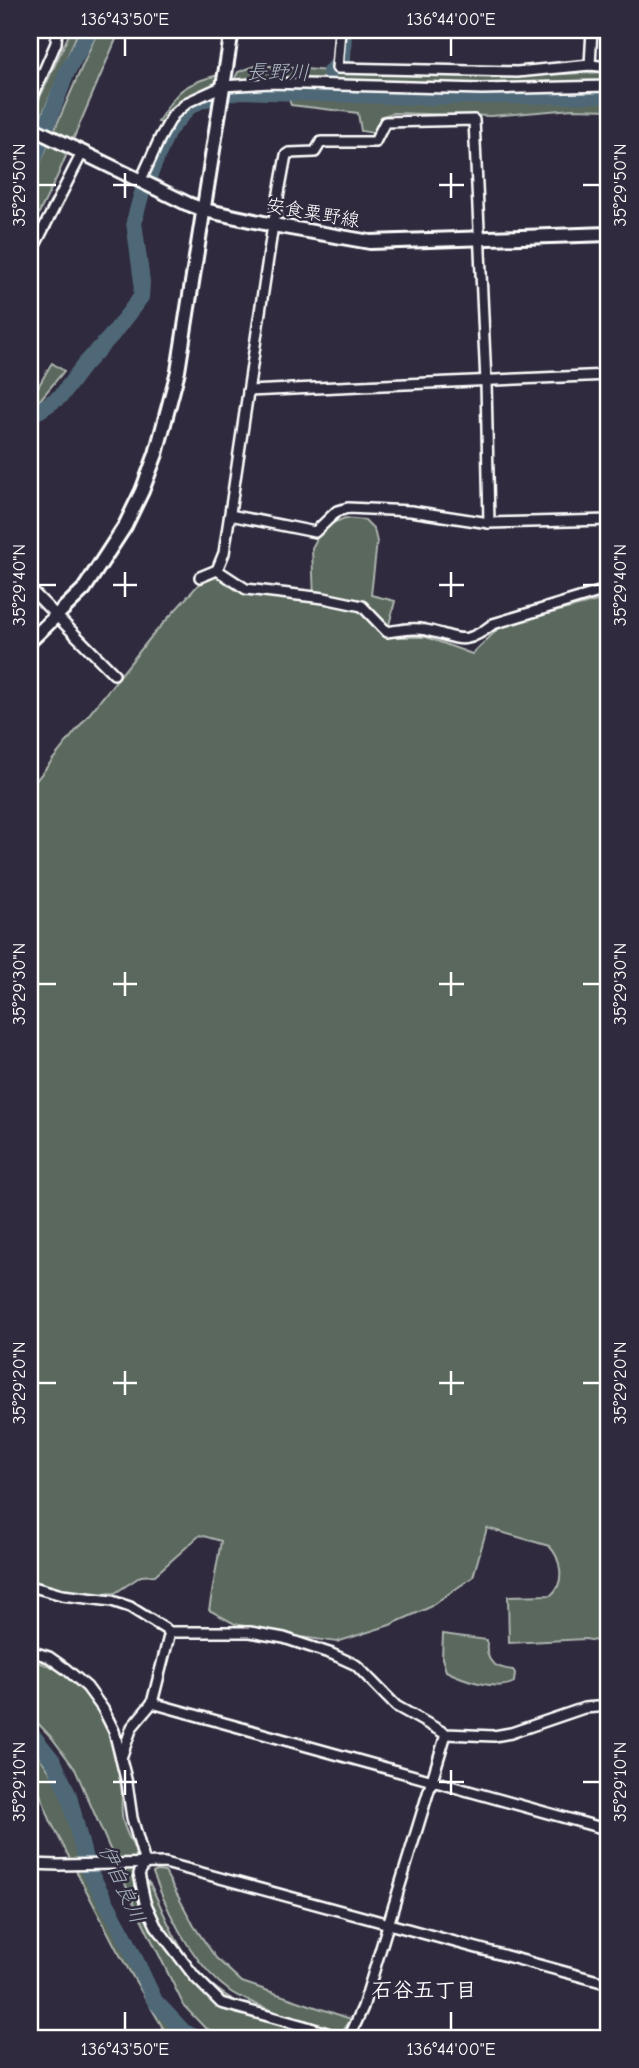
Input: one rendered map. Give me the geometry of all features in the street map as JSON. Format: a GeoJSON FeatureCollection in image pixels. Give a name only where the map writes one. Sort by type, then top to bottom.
{"type":"FeatureCollection","features":[{"type":"Feature","properties":{"kind":"street"},"geometry":{"type":"LineString","coordinates":[[30,103],[56,43],[57,30]]}},
{"type":"Feature","properties":{"kind":"street"},"geometry":{"type":"LineString","coordinates":[[30,641],[84,589],[125,526],[156,454],[178,371],[232,30]]}},
{"type":"Feature","properties":{"kind":"street"},"geometry":{"type":"LineString","coordinates":[[340,30],[337,68],[517,72],[590,65],[609,67]]}},
{"type":"Feature","properties":{"kind":"street"},"geometry":{"type":"LineString","coordinates":[[590,65],[592,30]]}},
{"type":"Feature","properties":{"kind":"street"},"geometry":{"type":"LineString","coordinates":[[141,182],[173,115],[188,102],[222,88],[270,83],[482,89],[609,86]]}},
{"type":"Feature","properties":{"kind":"street"},"geometry":{"type":"LineString","coordinates":[[200,577],[217,570],[224,554],[285,155],[315,152],[321,142],[375,142],[385,122],[474,120],[486,382],[489,523]]}},
{"type":"Feature","properties":{"kind":"street","name":"安食粟野線"},"geometry":{"type":"LineString","coordinates":[[30,127],[204,210],[273,226],[370,242],[609,234]]}},
{"type":"Feature","properties":{"kind":"street"},"geometry":{"type":"LineString","coordinates":[[30,255],[78,151]]}},
{"type":"Feature","properties":{"kind":"street"},"geometry":{"type":"LineString","coordinates":[[248,391],[609,375]]}},
{"type":"Feature","properties":{"kind":"street"},"geometry":{"type":"LineString","coordinates":[[230,515],[315,532],[337,511],[348,508],[411,511],[489,523],[609,520]]}},
{"type":"Feature","properties":{"kind":"street"},"geometry":{"type":"LineString","coordinates":[[217,570],[246,589],[324,598],[362,606],[387,632],[424,629],[453,639],[470,639],[494,624],[609,589]]}},
{"type":"Feature","properties":{"kind":"street"},"geometry":{"type":"LineString","coordinates":[[30,589],[114,674]]}},
{"type":"Feature","properties":{"kind":"street"},"geometry":{"type":"LineString","coordinates":[[30,1586],[62,1595],[112,1601],[130,1607],[170,1632],[250,1632],[284,1638],[332,1654],[356,1665],[396,1706],[446,1734],[494,1736],[511,1733],[584,1708],[609,1706]]}},
{"type":"Feature","properties":{"kind":"street"},"geometry":{"type":"LineString","coordinates":[[120,1759],[132,1727],[152,1703],[170,1632]]}},
{"type":"Feature","properties":{"kind":"street"},"geometry":{"type":"LineString","coordinates":[[30,1651],[48,1657],[87,1687],[103,1709],[114,1731],[127,1783],[145,1902],[156,1926],[172,1949],[221,2003],[343,2038]]}},
{"type":"Feature","properties":{"kind":"street"},"geometry":{"type":"LineString","coordinates":[[152,1703],[609,1830]]}},
{"type":"Feature","properties":{"kind":"street"},"geometry":{"type":"LineString","coordinates":[[349,2038],[363,2007],[446,1734]]}},
{"type":"Feature","properties":{"kind":"street"},"geometry":{"type":"LineString","coordinates":[[30,1864],[166,1863],[609,1984]]}},
{"type":"Feature","properties":{"kind":"green space"},"geometry":{"type":"Polygon","coordinates":[[[71,30],[79,30],[39,122],[30,119],[71,30]]]}},
{"type":"Feature","properties":{"kind":"green space"},"geometry":{"type":"Polygon","coordinates":[[[98,30],[120,30],[57,177],[30,231],[30,186],[98,30]]]}},
{"type":"Feature","properties":{"kind":"green space"},"geometry":{"type":"Polygon","coordinates":[[[258,65],[352,73],[499,77],[605,72],[609,73],[609,83],[234,80],[238,72],[258,65]]]}},
{"type":"Feature","properties":{"kind":"green space"},"geometry":{"type":"Polygon","coordinates":[[[218,75],[218,83],[165,124],[158,122],[182,90],[218,75]]]}},
{"type":"Feature","properties":{"kind":"green space"},"geometry":{"type":"Polygon","coordinates":[[[287,94],[411,98],[609,98],[609,110],[573,109],[491,116],[393,113],[382,116],[373,133],[361,131],[358,113],[291,105],[287,94]]]}},
{"type":"Feature","properties":{"kind":"green space"},"geometry":{"type":"Polygon","coordinates":[[[52,363],[64,371],[40,400],[30,406],[30,398],[52,363]]]}},
{"type":"Feature","properties":{"kind":"green space"},"geometry":{"type":"Polygon","coordinates":[[[345,518],[365,520],[374,529],[377,542],[371,595],[395,601],[386,637],[426,637],[472,654],[501,626],[609,598],[609,1643],[585,1639],[509,1643],[508,1596],[551,1595],[559,1584],[559,1564],[549,1546],[487,1528],[473,1577],[428,1608],[390,1625],[337,1642],[235,1624],[209,1610],[221,1541],[200,1535],[155,1575],[141,1576],[115,1593],[82,1595],[30,1587],[30,788],[151,637],[198,585],[217,576],[269,592],[314,600],[312,548],[323,527],[345,518]]]}},
{"type":"Feature","properties":{"kind":"green space"},"geometry":{"type":"Polygon","coordinates":[[[443,1634],[487,1640],[489,1658],[495,1665],[513,1670],[514,1682],[507,1685],[489,1685],[446,1671],[442,1658],[443,1634]]]}},
{"type":"Feature","properties":{"kind":"green space"},"geometry":{"type":"Polygon","coordinates":[[[30,1661],[69,1676],[84,1689],[105,1723],[121,1784],[123,1821],[140,1870],[151,1886],[176,1940],[195,1968],[223,1994],[240,2004],[330,2038],[224,2038],[204,2027],[184,2006],[134,1904],[75,1769],[52,1738],[30,1715],[30,1661]]]}},
{"type":"Feature","properties":{"kind":"green space"},"geometry":{"type":"Polygon","coordinates":[[[30,1742],[60,1787],[113,1921],[172,2016],[191,2038],[169,2038],[117,1950],[51,1822],[30,1768],[30,1742]]]}},
{"type":"Feature","properties":{"kind":"green space"},"geometry":{"type":"Polygon","coordinates":[[[165,1872],[194,1926],[216,1958],[242,1982],[351,2019],[341,2034],[251,2002],[217,1981],[194,1954],[175,1922],[153,1873],[165,1872]]]}},
{"type":"Feature","properties":{"kind":"waterway","name":"伊自良川"},"geometry":{"type":"LineString","coordinates":[[30,170],[67,72],[90,30]]}},
{"type":"Feature","properties":{"kind":"waterway"},"geometry":{"type":"LineString","coordinates":[[330,72],[343,60],[344,30]]}},
{"type":"Feature","properties":{"kind":"waterway","name":"長野川"},"geometry":{"type":"LineString","coordinates":[[30,414],[61,396],[141,297],[142,282],[134,222],[141,196],[168,131],[189,107],[202,100],[240,91],[417,97],[609,95]]}},
{"type":"Feature","properties":{"kind":"waterway","name":"伊自良川"},"geometry":{"type":"LineString","coordinates":[[30,1732],[54,1762],[69,1796],[87,1867],[124,1935],[155,2001],[184,2032],[199,2038]]}},
{"type":"Feature","properties":{"kind":"district","name":"石谷五丁目"},"geometry":{"type":"Point","coordinates":[424,1990]}}]}
